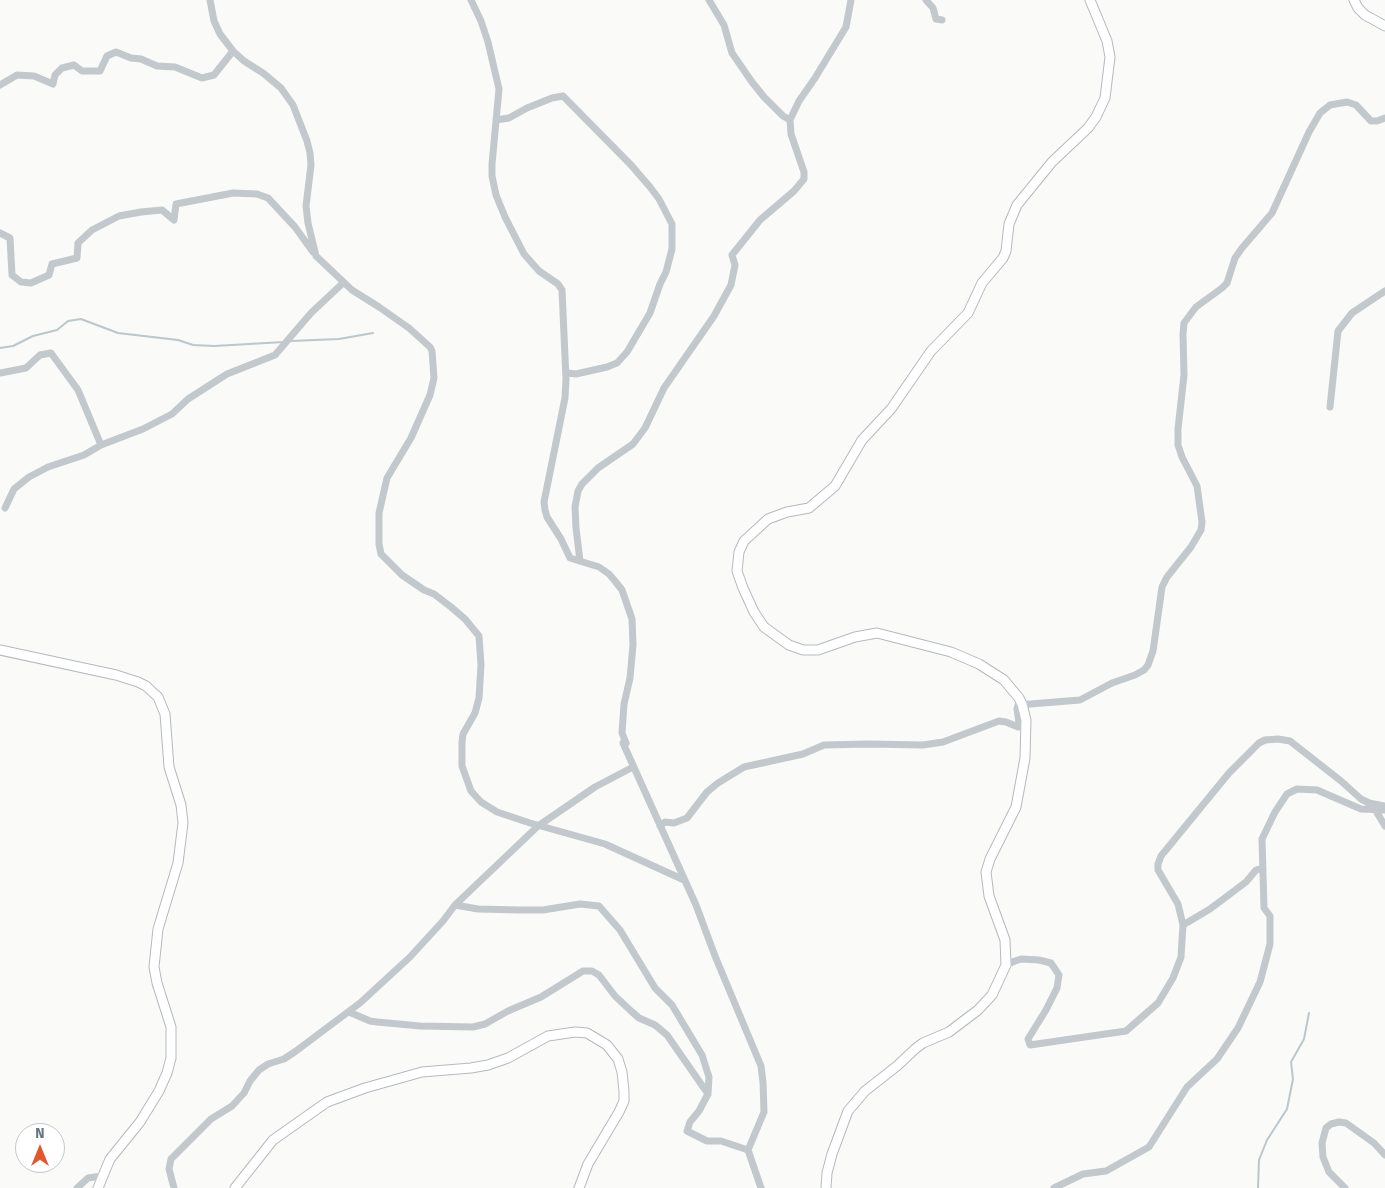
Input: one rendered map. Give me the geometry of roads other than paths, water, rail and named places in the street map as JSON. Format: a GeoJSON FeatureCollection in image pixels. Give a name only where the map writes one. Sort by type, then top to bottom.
{"type":"FeatureCollection","features":[{"type":"Feature","properties":{"kind":"main road"},"geometry":{"type":"LineString","coordinates":[[826,1188],[827,1173],[832,1154],[848,1111],[865,1091],[915,1049],[923,1043],[949,1032],[978,1010],[992,995],[1006,966],[1005,940],[989,896],[986,872],[990,859],[1012,816],[1018,798],[1024,765],[1026,720],[1022,704],[1008,683],[979,664],[951,652],[883,634],[856,637],[818,650],[803,650],[789,645],[764,627],[756,617],[741,583],[737,562],[739,550],[744,541],[764,523],[787,512],[808,508],[835,486],[862,440],[891,409],[931,351],[968,313],[982,284],[1003,258],[1006,251],[1008,224],[1017,205],[1052,162],[1088,128],[1096,117],[1106,98],[1110,57],[1108,41],[1090,0]]}},
{"type":"Feature","properties":{"kind":"main road"},"geometry":{"type":"LineString","coordinates":[[1354,0],[1365,14],[1385,26]]}},
{"type":"Feature","properties":{"kind":"main road"},"geometry":{"type":"LineString","coordinates":[[0,650],[116,675],[138,682],[158,697],[165,714],[168,767],[181,805],[183,823],[178,863],[158,928],[154,967],[171,1027],[171,1058],[167,1074],[159,1091],[140,1122],[110,1160],[98,1188]]}},
{"type":"Feature","properties":{"kind":"main road"},"geometry":{"type":"LineString","coordinates":[[234,1188],[273,1140],[327,1102],[365,1088],[422,1072],[488,1065],[508,1058],[548,1036],[575,1032],[587,1033],[607,1045],[618,1059],[622,1072],[624,1091],[624,1101],[619,1112],[588,1164],[579,1188]]}},
{"type":"Feature","properties":{"kind":"street"},"geometry":{"type":"LineString","coordinates":[[210,0],[214,21],[220,34],[233,51],[280,88],[293,105],[310,152],[311,166],[306,206],[316,256]]}},
{"type":"Feature","properties":{"kind":"street"},"geometry":{"type":"LineString","coordinates":[[471,0],[481,21],[496,74],[499,96],[492,164],[492,176],[496,195],[524,254],[539,271],[558,284],[562,290],[566,372],[565,398],[544,506],[546,517],[561,539],[570,558],[599,567],[612,576],[622,590],[632,619],[633,645],[630,678],[624,704],[622,733],[626,743],[623,743],[696,905],[762,1072],[764,1112],[748,1150],[761,1188]]}},
{"type":"Feature","properties":{"kind":"street"},"geometry":{"type":"LineString","coordinates":[[709,0],[724,25],[732,53],[764,97],[783,116],[790,120]]}},
{"type":"Feature","properties":{"kind":"street"},"geometry":{"type":"LineString","coordinates":[[580,561],[575,507],[578,491],[582,484],[598,468],[633,444],[645,428],[664,388],[714,316],[731,285],[735,266],[732,255],[760,220],[794,191],[804,179],[804,169],[791,134],[790,120],[799,101],[846,27],[851,0]]}},
{"type":"Feature","properties":{"kind":"street"},"geometry":{"type":"LineString","coordinates":[[926,0],[933,8],[936,19],[942,20]]}},
{"type":"Feature","properties":{"kind":"street"},"geometry":{"type":"LineString","coordinates":[[0,85],[17,75],[34,76],[53,84],[55,75],[62,68],[74,65],[82,71],[100,71],[107,56],[116,52],[157,66],[175,66],[202,78],[214,75],[233,51]]}},
{"type":"Feature","properties":{"kind":"street"},"geometry":{"type":"LineString","coordinates":[[496,120],[509,118],[527,108],[552,98],[563,96],[650,187],[659,199],[672,224],[672,249],[666,272],[650,313],[627,352],[617,363],[607,367],[576,374],[566,372]]}},
{"type":"Feature","properties":{"kind":"street"},"geometry":{"type":"LineString","coordinates":[[660,826],[664,822],[674,823],[688,818],[707,792],[718,782],[744,767],[803,754],[824,746],[868,744],[923,745],[942,742],[999,721],[1018,727],[1020,723],[1018,705],[1080,700],[1112,683],[1140,673],[1148,664],[1156,638],[1162,587],[1167,577],[1199,534],[1202,522],[1198,486],[1182,457],[1178,445],[1184,375],[1184,323],[1196,306],[1227,283],[1235,258],[1251,236],[1272,213],[1312,126],[1320,113],[1330,104],[1347,102],[1356,105],[1371,121],[1374,122],[1385,118]]}},
{"type":"Feature","properties":{"kind":"street"},"geometry":{"type":"LineString","coordinates":[[0,233],[10,238],[12,275],[21,282],[31,283],[50,275],[52,264],[77,258],[78,243],[92,230],[119,216],[162,210],[174,220],[176,204],[233,193],[257,194],[268,198],[295,227],[316,256],[343,282],[409,328],[430,347],[434,378],[430,395],[411,438],[387,478],[379,513],[381,554],[402,575],[424,590],[434,594],[460,614],[479,636],[481,685],[475,713],[463,734],[462,766],[471,791],[481,802],[497,812],[538,826],[605,844],[684,880]]}},
{"type":"Feature","properties":{"kind":"street"},"geometry":{"type":"LineString","coordinates":[[5,508],[14,489],[29,477],[48,467],[84,455],[101,445],[143,430],[172,414],[188,399],[227,374],[275,355],[311,313],[343,282]]}},
{"type":"Feature","properties":{"kind":"street"},"geometry":{"type":"LineString","coordinates":[[1330,407],[1338,331],[1352,313],[1385,291]]}},
{"type":"Feature","properties":{"kind":"street"},"geometry":{"type":"LineString","coordinates":[[0,374],[26,368],[40,355],[51,353],[78,390],[101,445]]}},
{"type":"Feature","properties":{"kind":"street"},"geometry":{"type":"LineString","coordinates":[[1006,966],[1015,961],[1039,960],[1051,963],[1059,975],[1057,988],[1028,1039],[1030,1045],[1123,1033],[1131,1028],[1158,1003],[1173,978],[1181,957],[1183,925],[1178,904],[1158,870],[1161,856],[1229,773],[1262,741],[1278,739],[1290,741],[1361,799],[1369,803],[1385,806]]}},
{"type":"Feature","properties":{"kind":"street"},"geometry":{"type":"LineString","coordinates":[[174,1188],[169,1169],[171,1159],[211,1119],[232,1106],[244,1094],[250,1081],[260,1070],[265,1066],[284,1059],[349,1012],[410,957],[455,905],[538,826],[595,787],[633,767]]}},
{"type":"Feature","properties":{"kind":"street"},"geometry":{"type":"LineString","coordinates":[[1054,1188],[1083,1174],[1106,1171],[1149,1147],[1187,1088],[1217,1059],[1238,1028],[1260,982],[1270,944],[1270,916],[1264,908],[1262,844],[1264,832],[1278,806],[1292,791],[1302,789],[1317,790],[1354,806],[1376,811],[1385,810]]}},
{"type":"Feature","properties":{"kind":"street"},"geometry":{"type":"LineString","coordinates":[[1376,811],[1385,826]]}},
{"type":"Feature","properties":{"kind":"street"},"geometry":{"type":"LineString","coordinates":[[1183,925],[1210,909],[1243,884],[1258,869],[1262,868]]}},
{"type":"Feature","properties":{"kind":"street"},"geometry":{"type":"LineString","coordinates":[[455,905],[520,910],[549,909],[580,904],[599,906],[620,930],[656,988],[672,1005],[699,1049],[709,1076],[708,1094],[688,1126],[687,1132],[707,1141],[721,1141],[748,1150]]}},
{"type":"Feature","properties":{"kind":"street"},"geometry":{"type":"LineString","coordinates":[[349,1012],[377,1022],[420,1026],[473,1027],[485,1024],[508,1011],[541,997],[583,971],[592,971],[599,975],[615,996],[639,1018],[656,1025],[667,1035],[708,1094]]}},
{"type":"Feature","properties":{"kind":"street"},"geometry":{"type":"LineString","coordinates":[[1344,1188],[1330,1172],[1322,1157],[1322,1143],[1326,1128],[1331,1124],[1346,1123],[1374,1143],[1385,1156]]}},
{"type":"Feature","properties":{"kind":"street"},"geometry":{"type":"LineString","coordinates":[[77,1188],[88,1178],[102,1176]]}},
{"type":"Feature","properties":{"kind":"waterway"},"geometry":{"type":"LineString","coordinates":[[0,348],[13,346],[33,336],[57,330],[68,321],[81,319],[118,333],[178,340],[193,345],[214,346],[284,342]]}},
{"type":"Feature","properties":{"kind":"waterway"},"geometry":{"type":"LineString","coordinates":[[291,341],[339,339],[373,333]]}},
{"type":"Feature","properties":{"kind":"waterway"},"geometry":{"type":"LineString","coordinates":[[1258,1188],[1259,1160],[1267,1140],[1287,1109],[1293,1079],[1291,1062],[1304,1039],[1309,1013]]}}]}
